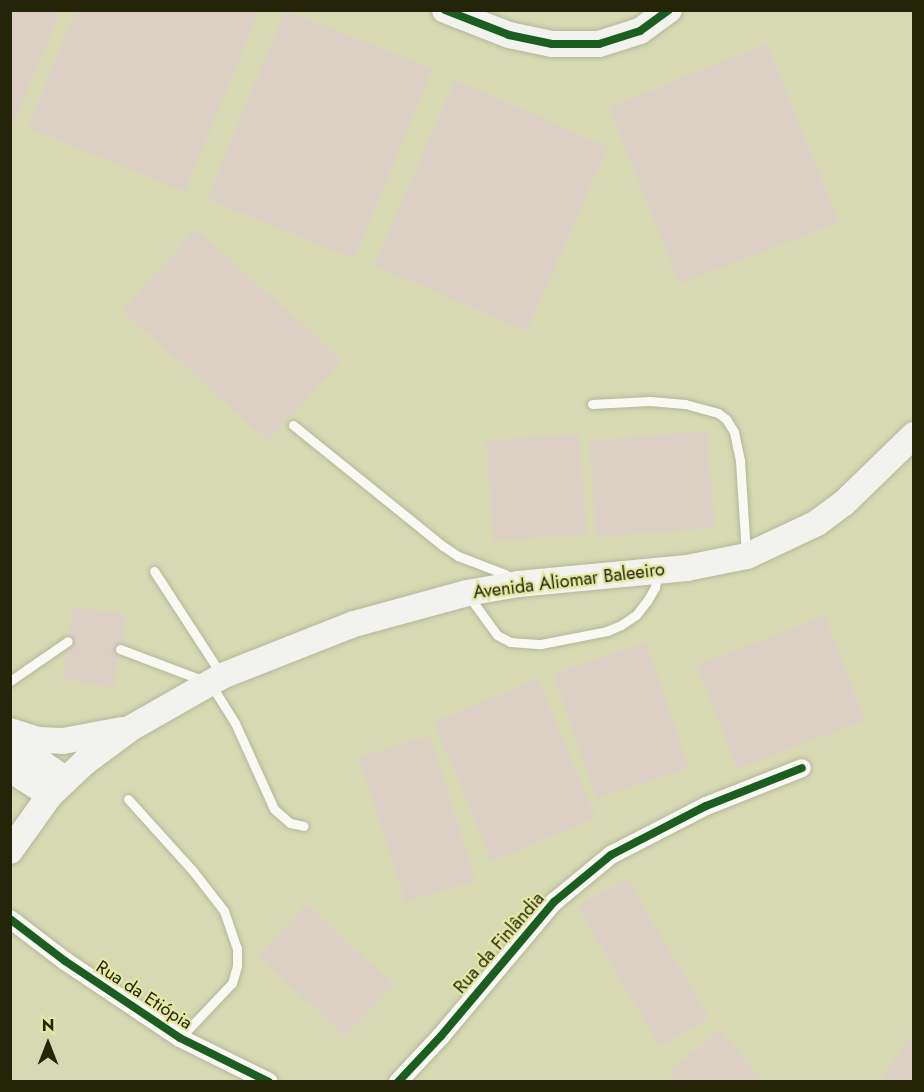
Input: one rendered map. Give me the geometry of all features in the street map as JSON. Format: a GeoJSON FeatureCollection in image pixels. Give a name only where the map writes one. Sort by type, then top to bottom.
{"type":"FeatureCollection","features":[{"type":"Feature","properties":{"kind":"main road"},"geometry":{"type":"LineString","coordinates":[[446,10],[509,35],[552,44],[599,44],[640,32],[669,10]]}},
{"type":"Feature","properties":{"kind":"main road","name":"Avenida Aliomar Baleeiro"},"geometry":{"type":"LineString","coordinates":[[10,851],[58,787],[131,728],[216,680],[354,624],[467,593],[519,584],[658,571],[747,556],[796,534],[835,510],[874,476],[914,435]]}},
{"type":"Feature","properties":{"kind":"main road"},"geometry":{"type":"LineString","coordinates":[[10,731],[38,740],[63,741],[131,728]]}},
{"type":"Feature","properties":{"kind":"main road"},"geometry":{"type":"LineString","coordinates":[[10,741],[58,787]]}},
{"type":"Feature","properties":{"kind":"main road"},"geometry":{"type":"LineString","coordinates":[[10,769],[58,787]]}},
{"type":"Feature","properties":{"kind":"street","name":"Rua da Finlândia"},"geometry":{"type":"LineString","coordinates":[[398,1082],[441,1036],[554,902],[611,855],[706,806],[802,768]]}},
{"type":"Feature","properties":{"kind":"street","name":"Rua da Etiópia"},"geometry":{"type":"LineString","coordinates":[[10,919],[65,961],[180,1038],[269,1082]]}},
{"type":"Feature","properties":{"kind":"lane"},"geometry":{"type":"LineString","coordinates":[[592,404],[650,401],[685,404],[718,413],[726,419],[734,432],[740,461],[747,556]]}},
{"type":"Feature","properties":{"kind":"lane"},"geometry":{"type":"LineString","coordinates":[[293,426],[443,546],[458,556],[505,574],[519,584]]}},
{"type":"Feature","properties":{"kind":"lane"},"geometry":{"type":"LineString","coordinates":[[154,571],[216,680],[274,808],[290,823],[304,826]]}},
{"type":"Feature","properties":{"kind":"lane"},"geometry":{"type":"LineString","coordinates":[[467,593],[497,635],[510,642],[541,644],[607,631],[621,625],[636,615],[647,601],[655,587],[658,571]]}},
{"type":"Feature","properties":{"kind":"lane"},"geometry":{"type":"LineString","coordinates":[[10,681],[68,641]]}},
{"type":"Feature","properties":{"kind":"lane"},"geometry":{"type":"LineString","coordinates":[[120,649],[216,680]]}},
{"type":"Feature","properties":{"kind":"lane"},"geometry":{"type":"LineString","coordinates":[[128,799],[193,871],[224,910],[237,948],[237,966],[232,983],[180,1038]]}},
{"type":"Feature","properties":{"kind":"building"},"geometry":{"type":"Polygon","coordinates":[[[10,10],[61,10],[11,129],[10,129],[10,10]]]}},
{"type":"Feature","properties":{"kind":"building"},"geometry":{"type":"Polygon","coordinates":[[[76,10],[259,10],[185,192],[28,128],[76,10]]]}},
{"type":"Feature","properties":{"kind":"building"},"geometry":{"type":"Polygon","coordinates":[[[285,10],[433,69],[354,259],[207,199],[285,10]]]}},
{"type":"Feature","properties":{"kind":"building"},"geometry":{"type":"Polygon","coordinates":[[[767,44],[839,222],[680,284],[609,107],[767,44]]]}},
{"type":"Feature","properties":{"kind":"building"},"geometry":{"type":"Polygon","coordinates":[[[455,80],[608,147],[527,331],[374,265],[455,80]]]}},
{"type":"Feature","properties":{"kind":"building"},"geometry":{"type":"Polygon","coordinates":[[[196,229],[342,360],[268,441],[122,310],[196,229]]]}},
{"type":"Feature","properties":{"kind":"building"},"geometry":{"type":"Polygon","coordinates":[[[707,431],[715,528],[596,537],[589,441],[707,431]]]}},
{"type":"Feature","properties":{"kind":"building"},"geometry":{"type":"Polygon","coordinates":[[[579,434],[587,534],[493,541],[486,440],[579,434]]]}},
{"type":"Feature","properties":{"kind":"building"},"geometry":{"type":"Polygon","coordinates":[[[73,607],[126,614],[113,688],[62,679],[73,607]]]}},
{"type":"Feature","properties":{"kind":"building"},"geometry":{"type":"Polygon","coordinates":[[[825,616],[865,720],[737,769],[697,665],[825,616]]]}},
{"type":"Feature","properties":{"kind":"building"},"geometry":{"type":"Polygon","coordinates":[[[646,642],[689,768],[596,798],[553,674],[646,642]]]}},
{"type":"Feature","properties":{"kind":"building"},"geometry":{"type":"Polygon","coordinates":[[[538,679],[596,818],[492,861],[434,722],[538,679]]]}},
{"type":"Feature","properties":{"kind":"building"},"geometry":{"type":"Polygon","coordinates":[[[430,735],[476,881],[405,902],[359,757],[430,735]]]}},
{"type":"Feature","properties":{"kind":"building"},"geometry":{"type":"Polygon","coordinates":[[[627,878],[709,1018],[660,1047],[578,907],[627,878]]]}},
{"type":"Feature","properties":{"kind":"building"},"geometry":{"type":"Polygon","coordinates":[[[306,904],[394,985],[345,1037],[259,956],[306,904]]]}},
{"type":"Feature","properties":{"kind":"building"},"geometry":{"type":"Polygon","coordinates":[[[720,1030],[764,1082],[678,1082],[669,1071],[720,1030]]]}},
{"type":"Feature","properties":{"kind":"building"},"geometry":{"type":"Polygon","coordinates":[[[910,1036],[914,1038],[914,1082],[880,1082],[910,1036]]]}},
{"type":"Feature","properties":{"kind":"cycle path"},"geometry":{"type":"LineString","coordinates":[[445,10],[509,35],[552,44],[599,44],[640,31],[669,10]]}},
{"type":"Feature","properties":{"kind":"cycle path"},"geometry":{"type":"LineString","coordinates":[[398,1082],[441,1036],[554,902],[611,855],[706,806],[802,768]]}},
{"type":"Feature","properties":{"kind":"cycle path"},"geometry":{"type":"LineString","coordinates":[[10,919],[65,961],[180,1038],[269,1082]]}}]}
